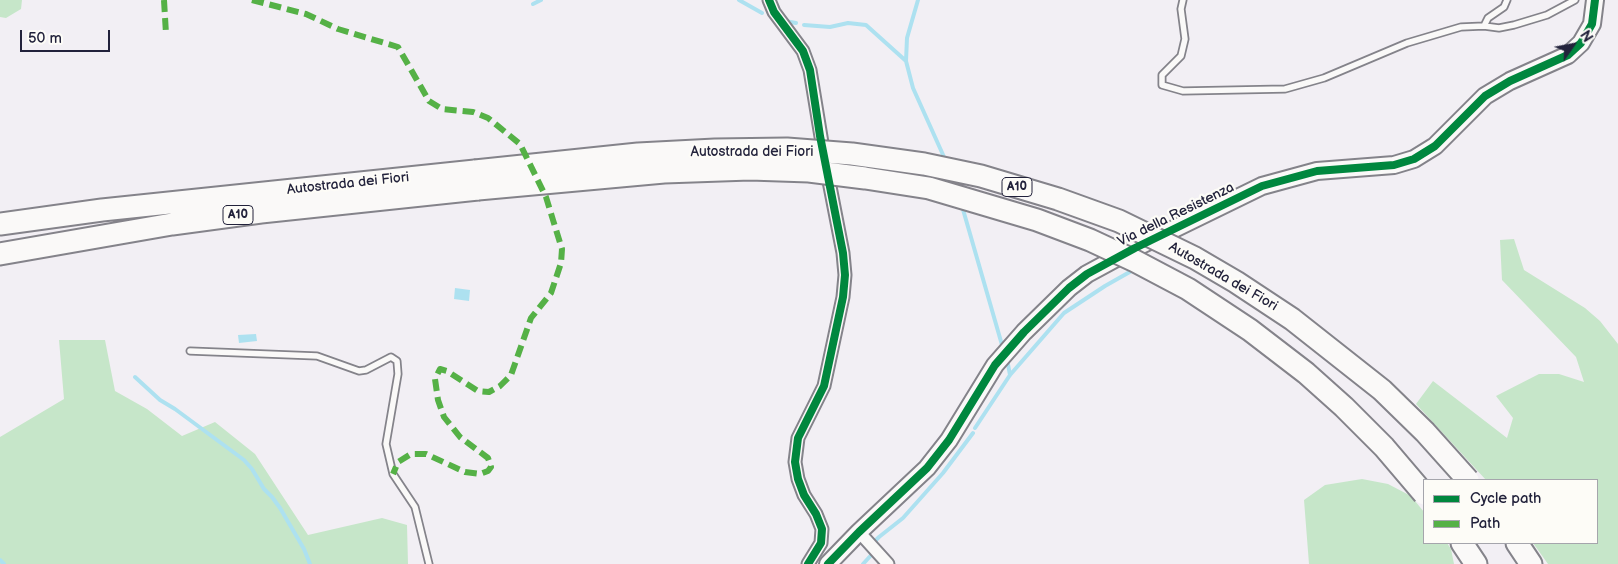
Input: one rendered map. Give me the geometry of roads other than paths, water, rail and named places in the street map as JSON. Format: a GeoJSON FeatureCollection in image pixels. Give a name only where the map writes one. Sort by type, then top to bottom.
{"type":"FeatureCollection","features":[{"type":"Feature","properties":{"kind":"highway","name":"Autostrada dei Fiori"},"geometry":{"type":"LineString","coordinates":[[0,254],[172,224],[476,180],[638,154],[787,149],[852,154],[924,164],[982,176],[1058,199],[1119,221],[1195,258],[1236,282],[1292,319],[1382,390],[1425,432],[1467,479]]}},
{"type":"Feature","properties":{"kind":"highway","name":"Autostrada dei Fiori"},"geometry":{"type":"LineString","coordinates":[[0,224],[102,210],[476,180],[664,172],[750,169],[809,171],[929,188],[1037,220],[1090,240],[1188,289],[1250,330],[1306,373],[1384,447],[1423,493]]}},
{"type":"Feature","properties":{"kind":"highway"},"geometry":{"type":"LineString","coordinates":[[1463,544],[1476,564]]}},
{"type":"Feature","properties":{"kind":"highway"},"geometry":{"type":"LineString","coordinates":[[1518,544],[1531,564]]}},
{"type":"Feature","properties":{"kind":"street"},"geometry":{"type":"LineString","coordinates":[[769,0],[774,12],[803,51],[810,70],[820,136],[843,253],[845,275],[843,297],[824,386],[798,438],[795,462],[798,479],[822,529],[821,543],[808,564]]}},
{"type":"Feature","properties":{"kind":"street","name":"Via della Resistenza"},"geometry":{"type":"LineString","coordinates":[[828,564],[864,538],[927,468],[949,440],[995,365],[1043,313],[1087,274],[1135,248],[1262,186],[1317,171],[1394,166],[1414,159],[1435,146],[1485,96],[1510,81],[1568,55],[1581,43],[1592,24],[1595,0]]}},
{"type":"Feature","properties":{"kind":"street"},"geometry":{"type":"LineString","coordinates":[[864,538],[884,560]]}},
{"type":"Feature","properties":{"kind":"lane"},"geometry":{"type":"LineString","coordinates":[[1183,0],[1181,9],[1185,39],[1181,56],[1162,76],[1162,85],[1183,91],[1285,90],[1324,78],[1407,44],[1461,27],[1484,26],[1499,28],[1514,25],[1547,15],[1575,0]]}},
{"type":"Feature","properties":{"kind":"lane"},"geometry":{"type":"LineString","coordinates":[[1484,26],[1488,18],[1504,7],[1507,0]]}},
{"type":"Feature","properties":{"kind":"lane"},"geometry":{"type":"LineString","coordinates":[[190,351],[316,356],[359,371],[366,370],[392,357],[397,360],[398,374],[394,388],[386,444],[393,474],[415,507],[429,564]]}},
{"type":"Feature","properties":{"kind":"water"},"geometry":{"type":"Polygon","coordinates":[[[455,288],[470,290],[469,301],[454,299],[455,288]]]}},
{"type":"Feature","properties":{"kind":"water"},"geometry":{"type":"Polygon","coordinates":[[[256,334],[257,341],[239,343],[238,335],[256,334]]]}},
{"type":"Feature","properties":{"kind":"waterway"},"geometry":{"type":"LineString","coordinates":[[533,4],[541,0]]}},
{"type":"Feature","properties":{"kind":"waterway"},"geometry":{"type":"LineString","coordinates":[[739,0],[762,13]]}},
{"type":"Feature","properties":{"kind":"waterway"},"geometry":{"type":"LineString","coordinates":[[918,0],[907,38],[906,61],[913,88],[944,157]]}},
{"type":"Feature","properties":{"kind":"waterway"},"geometry":{"type":"LineString","coordinates":[[785,21],[796,23]]}},
{"type":"Feature","properties":{"kind":"waterway"},"geometry":{"type":"LineString","coordinates":[[804,25],[830,27],[848,23],[866,25],[906,61]]}},
{"type":"Feature","properties":{"kind":"waterway"},"geometry":{"type":"LineString","coordinates":[[962,206],[1002,345]]}},
{"type":"Feature","properties":{"kind":"waterway"},"geometry":{"type":"LineString","coordinates":[[975,428],[1010,375],[1064,313],[1135,269]]}},
{"type":"Feature","properties":{"kind":"waterway"},"geometry":{"type":"LineString","coordinates":[[1007,359],[1010,375]]}},
{"type":"Feature","properties":{"kind":"waterway"},"geometry":{"type":"LineString","coordinates":[[135,377],[160,400],[244,460],[280,508],[304,549],[310,564]]}},
{"type":"Feature","properties":{"kind":"waterway"},"geometry":{"type":"LineString","coordinates":[[863,564],[874,552],[876,540],[903,518],[943,473],[973,433]]}},
{"type":"Feature","properties":{"kind":"waterway"},"geometry":{"type":"LineString","coordinates":[[0,560],[4,564]]}}]}
